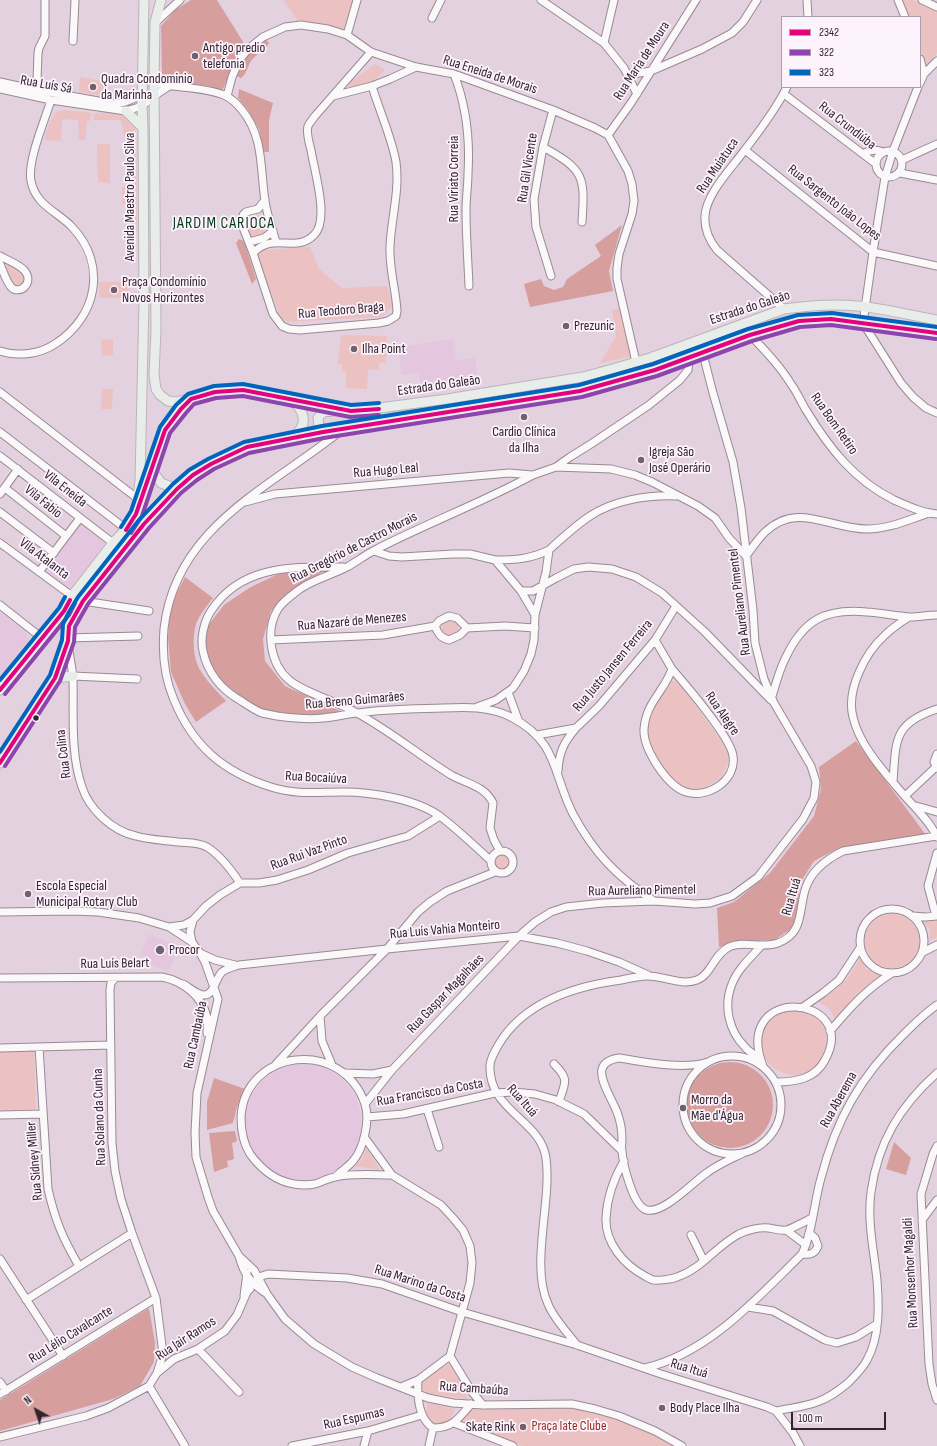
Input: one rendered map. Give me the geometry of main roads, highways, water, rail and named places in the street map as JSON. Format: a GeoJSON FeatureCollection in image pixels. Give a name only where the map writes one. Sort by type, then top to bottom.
{"type":"FeatureCollection","features":[{"type":"Feature","properties":{"kind":"main road","name":"Avenida Maestro Paulo Silva"},"geometry":{"type":"LineString","coordinates":[[136,514],[140,480],[144,290],[142,106],[144,0]]}},
{"type":"Feature","properties":{"kind":"main road","name":"Avenida Maestro Paulo Silva"},"geometry":{"type":"LineString","coordinates":[[161,0],[156,22],[154,83],[156,330],[154,375],[156,388],[160,395],[168,401],[176,402],[191,399]]}},
{"type":"Feature","properties":{"kind":"main road"},"geometry":{"type":"LineString","coordinates":[[126,111],[143,128]]}},
{"type":"Feature","properties":{"kind":"main road"},"geometry":{"type":"LineString","coordinates":[[144,290],[148,325],[151,329],[156,330]]}},
{"type":"Feature","properties":{"kind":"main road","name":"Estrada do Galeão"},"geometry":{"type":"LineString","coordinates":[[0,690],[64,611],[72,596],[113,543],[126,529],[136,514],[165,430],[181,408],[191,399],[214,392],[243,390],[350,411],[373,410],[583,377],[636,362],[784,309],[834,304],[865,307],[937,320]]}},
{"type":"Feature","properties":{"kind":"main road","name":"Estrada do Galeão"},"geometry":{"type":"LineString","coordinates":[[0,763],[55,678],[68,637],[69,626],[83,601],[144,524],[177,488],[193,474],[247,447],[323,432],[580,392],[634,377],[689,359],[750,336],[799,321],[831,319],[937,333]]}},
{"type":"Feature","properties":{"kind":"main road"},"geometry":{"type":"LineString","coordinates":[[580,392],[598,383],[634,372],[636,362]]}},
{"type":"Feature","properties":{"kind":"main road"},"geometry":{"type":"LineString","coordinates":[[288,439],[297,434],[304,420],[301,409],[291,400]]}},
{"type":"Feature","properties":{"kind":"main road"},"geometry":{"type":"LineString","coordinates":[[323,432],[317,422],[318,418],[323,412],[350,411]]}},
{"type":"Feature","properties":{"kind":"main road"},"geometry":{"type":"LineString","coordinates":[[152,470],[157,479],[162,483],[177,488]]}},
{"type":"Feature","properties":{"kind":"main road"},"geometry":{"type":"LineString","coordinates":[[55,678],[73,676]]}},
{"type":"Feature","properties":{"kind":"place","name":"Antigo predio telefonia"},"geometry":{"type":"Point","coordinates":[195,56]}},
{"type":"Feature","properties":{"kind":"place","name":"Quadra Condominio da Marinha"},"geometry":{"type":"Point","coordinates":[93,87]}},
{"type":"Feature","properties":{"kind":"place","name":"Praça Condomínio Novos Horizontes"},"geometry":{"type":"Point","coordinates":[114,290]}},
{"type":"Feature","properties":{"kind":"place","name":"Prezunic"},"geometry":{"type":"Point","coordinates":[566,326]}},
{"type":"Feature","properties":{"kind":"place","name":"Ilha Point"},"geometry":{"type":"Point","coordinates":[354,349]}},
{"type":"Feature","properties":{"kind":"place","name":"Cardio Clínica da Ilha"},"geometry":{"type":"Point","coordinates":[524,417]}},
{"type":"Feature","properties":{"kind":"place","name":"Igreja São José Operário"},"geometry":{"type":"Point","coordinates":[641,460]}},
{"type":"Feature","properties":{"kind":"place","name":"Escola Especial Municipal Rotary Club"},"geometry":{"type":"Point","coordinates":[28,894]}},
{"type":"Feature","properties":{"kind":"place","name":"Procor"},"geometry":{"type":"Point","coordinates":[160,950]}},
{"type":"Feature","properties":{"kind":"place","name":"Morro da Mãe d'Água"},"geometry":{"type":"Point","coordinates":[683,1108]}},
{"type":"Feature","properties":{"kind":"place","name":"Body Place Ilha"},"geometry":{"type":"Point","coordinates":[662,1408]}},
{"type":"Feature","properties":{"kind":"place","name":"Skate Rink"},"geometry":{"type":"Point","coordinates":[523,1427]}},
{"type":"Feature","properties":{"kind":"district","name":"JARDIM CARIOCA"},"geometry":{"type":"Point","coordinates":[224,224]}},
{"type":"Feature","properties":{"kind":"park label","name":"Praça Iate Clube"},"geometry":{"type":"Point","coordinates":[569,1426]}}]}
